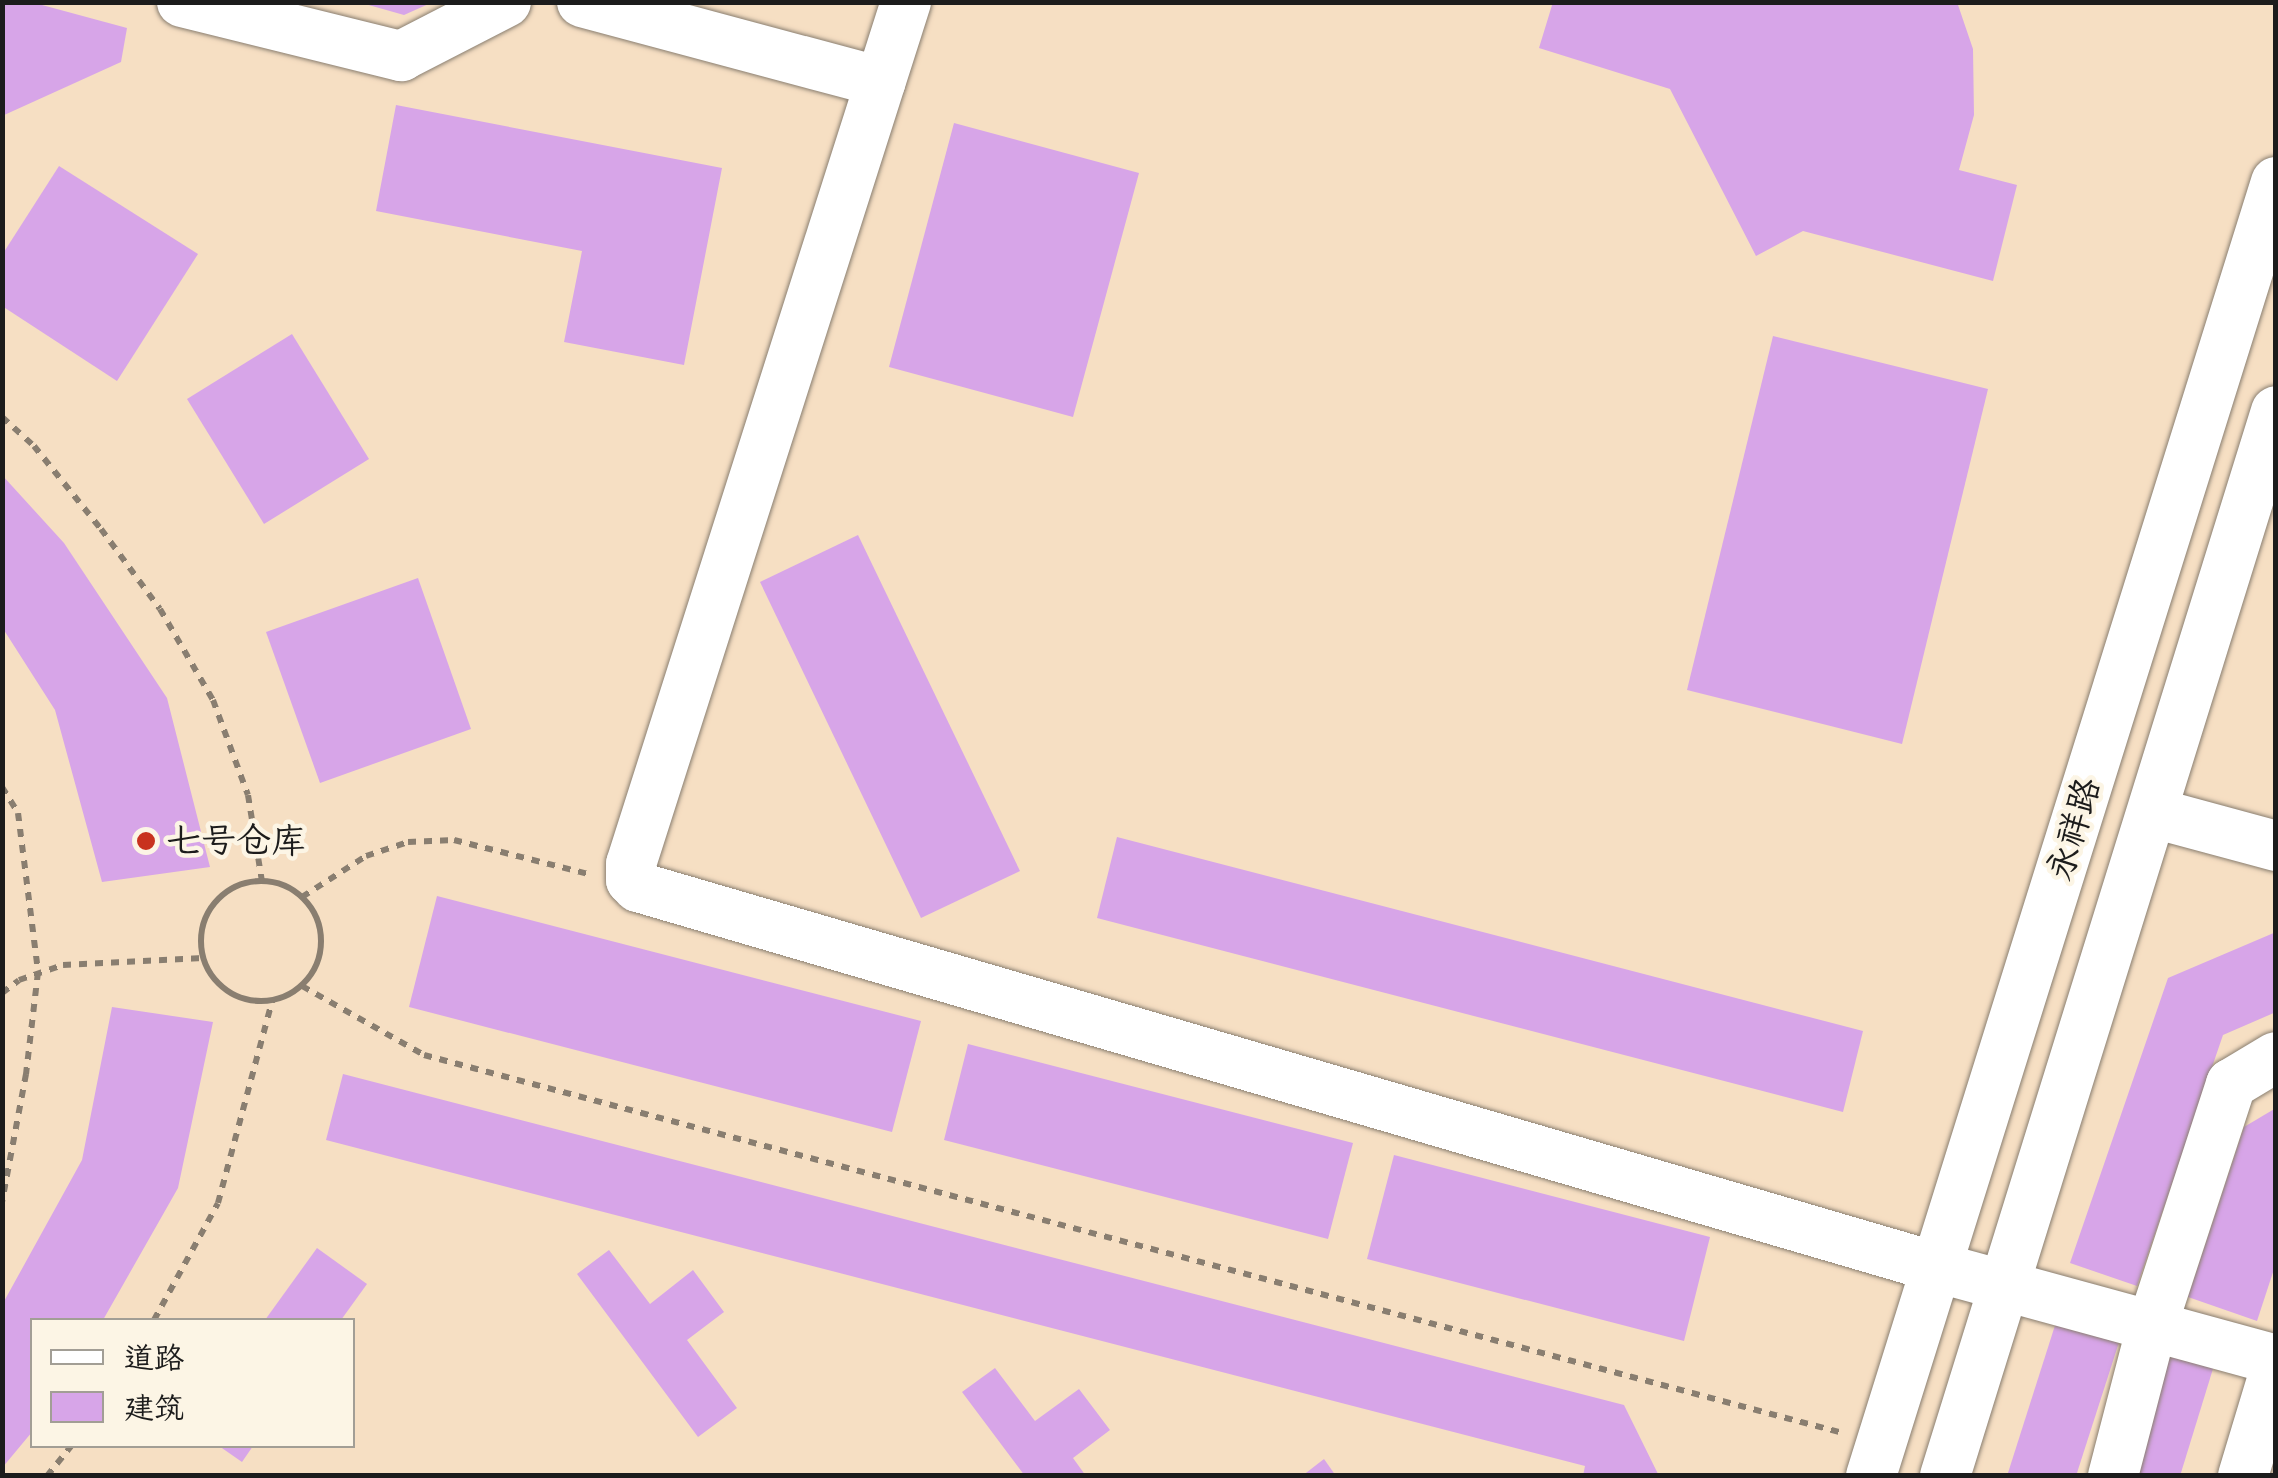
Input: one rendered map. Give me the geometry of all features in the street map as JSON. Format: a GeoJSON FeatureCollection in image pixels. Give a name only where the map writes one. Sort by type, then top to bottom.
{"type":"FeatureCollection","features":[{"type":"Feature","properties":{"kind":"street"},"geometry":{"type":"LineString","coordinates":[[182,2],[401,56],[506,2]]}},
{"type":"Feature","properties":{"kind":"street"},"geometry":{"type":"LineString","coordinates":[[582,2],[880,82]]}},
{"type":"Feature","properties":{"kind":"street"},"geometry":{"type":"LineString","coordinates":[[906,2],[630,864],[631,880],[638,887],[2276,1363],[2243,1476]]}},
{"type":"Feature","properties":{"kind":"street","name":"永祥路"},"geometry":{"type":"LineString","coordinates":[[1876,1460],[2276,182]]}},
{"type":"Feature","properties":{"kind":"street","name":"永祥路"},"geometry":{"type":"LineString","coordinates":[[1945,1476],[2276,411]]}},
{"type":"Feature","properties":{"kind":"street"},"geometry":{"type":"LineString","coordinates":[[2154,813],[2276,846]]}},
{"type":"Feature","properties":{"kind":"street"},"geometry":{"type":"LineString","coordinates":[[2113,1476],[2152,1326],[2231,1084],[2276,1057]]}},
{"type":"Feature","properties":{"kind":"path"},"geometry":{"type":"LineString","coordinates":[[2,417],[34,446],[160,608],[213,700],[248,795],[262,881]]}},
{"type":"Feature","properties":{"kind":"path"},"geometry":{"type":"LineString","coordinates":[[2,787],[18,813],[38,972],[26,1074],[2,1202]]}},
{"type":"Feature","properties":{"kind":"path"},"geometry":{"type":"LineString","coordinates":[[302,897],[366,856],[408,842],[454,840],[638,887]]}},
{"type":"Feature","properties":{"kind":"path"},"geometry":{"type":"LineString","coordinates":[[262,881],[283,885],[302,897],[318,922],[322,948],[316,969],[302,986],[272,1001],[250,1001],[230,993],[213,978],[203,958],[201,936],[213,905],[239,885],[262,881]]}},
{"type":"Feature","properties":{"kind":"path"},"geometry":{"type":"LineString","coordinates":[[2,993],[38,972],[63,965],[203,958]]}},
{"type":"Feature","properties":{"kind":"path"},"geometry":{"type":"LineString","coordinates":[[302,986],[424,1055],[1876,1460]]}},
{"type":"Feature","properties":{"kind":"path"},"geometry":{"type":"LineString","coordinates":[[155,1318],[218,1203],[272,1001]]}},
{"type":"Feature","properties":{"kind":"path"},"geometry":{"type":"LineString","coordinates":[[47,1476],[69,1448]]}},
{"type":"Feature","properties":{"kind":"building"},"geometry":{"type":"Polygon","coordinates":[[[31,2],[127,28],[121,62],[2,116],[2,5],[31,2]]]}},
{"type":"Feature","properties":{"kind":"building"},"geometry":{"type":"Polygon","coordinates":[[[358,2],[433,2],[404,15],[358,2]]]}},
{"type":"Feature","properties":{"kind":"building"},"geometry":{"type":"Polygon","coordinates":[[[1553,2],[1957,2],[1973,49],[1974,115],[1959,170],[2017,185],[1993,281],[1803,231],[1756,256],[1670,89],[1539,48],[1553,2]]]}},
{"type":"Feature","properties":{"kind":"building"},"geometry":{"type":"Polygon","coordinates":[[[396,105],[722,168],[684,365],[564,342],[582,251],[376,211],[396,105]]]}},
{"type":"Feature","properties":{"kind":"building"},"geometry":{"type":"Polygon","coordinates":[[[954,123],[1139,173],[1073,417],[889,367],[954,123]]]}},
{"type":"Feature","properties":{"kind":"building"},"geometry":{"type":"Polygon","coordinates":[[[59,166],[198,254],[117,381],[2,306],[2,255],[59,166]]]}},
{"type":"Feature","properties":{"kind":"building"},"geometry":{"type":"Polygon","coordinates":[[[292,334],[369,459],[264,524],[187,399],[292,334]]]}},
{"type":"Feature","properties":{"kind":"building"},"geometry":{"type":"Polygon","coordinates":[[[1773,336],[1988,389],[1902,744],[1687,690],[1773,336]]]}},
{"type":"Feature","properties":{"kind":"building"},"geometry":{"type":"Polygon","coordinates":[[[2,475],[64,543],[167,698],[210,867],[102,882],[55,710],[2,627],[2,475]]]}},
{"type":"Feature","properties":{"kind":"building"},"geometry":{"type":"Polygon","coordinates":[[[858,535],[1020,871],[921,918],[760,582],[858,535]]]}},
{"type":"Feature","properties":{"kind":"building"},"geometry":{"type":"Polygon","coordinates":[[[418,578],[471,729],[320,783],[266,632],[418,578]]]}},
{"type":"Feature","properties":{"kind":"building"},"geometry":{"type":"Polygon","coordinates":[[[1117,837],[1863,1031],[1843,1112],[1097,918],[1117,837]]]}},
{"type":"Feature","properties":{"kind":"building"},"geometry":{"type":"Polygon","coordinates":[[[437,896],[921,1021],[892,1132],[409,1007],[437,896]]]}},
{"type":"Feature","properties":{"kind":"building"},"geometry":{"type":"Polygon","coordinates":[[[2276,932],[2276,1012],[2223,1035],[2137,1286],[2070,1263],[2168,978],[2276,932]]]}},
{"type":"Feature","properties":{"kind":"building"},"geometry":{"type":"Polygon","coordinates":[[[112,1007],[213,1022],[178,1188],[104,1318],[30,1318],[30,1434],[2,1468],[2,1305],[82,1160],[112,1007]]]}},
{"type":"Feature","properties":{"kind":"building"},"geometry":{"type":"Polygon","coordinates":[[[968,1044],[1353,1143],[1328,1239],[944,1140],[968,1044]]]}},
{"type":"Feature","properties":{"kind":"building"},"geometry":{"type":"Polygon","coordinates":[[[343,1074],[1624,1405],[1659,1476],[1583,1476],[1585,1466],[326,1140],[343,1074]]]}},
{"type":"Feature","properties":{"kind":"building"},"geometry":{"type":"Polygon","coordinates":[[[2276,1108],[2276,1263],[2257,1321],[2188,1297],[2244,1127],[2276,1108]]]}},
{"type":"Feature","properties":{"kind":"building"},"geometry":{"type":"Polygon","coordinates":[[[1394,1155],[1710,1237],[1684,1341],[1367,1259],[1394,1155]]]}},
{"type":"Feature","properties":{"kind":"building"},"geometry":{"type":"Polygon","coordinates":[[[317,1248],[367,1284],[342,1318],[266,1318],[317,1248]]]}},
{"type":"Feature","properties":{"kind":"building"},"geometry":{"type":"Polygon","coordinates":[[[609,1250],[650,1304],[693,1270],[724,1312],[687,1340],[737,1408],[698,1437],[577,1274],[609,1250]]]}},
{"type":"Feature","properties":{"kind":"building"},"geometry":{"type":"Polygon","coordinates":[[[2058,1316],[2121,1336],[2076,1476],[2007,1476],[2058,1316]]]}},
{"type":"Feature","properties":{"kind":"building"},"geometry":{"type":"Polygon","coordinates":[[[2165,1343],[2216,1359],[2180,1476],[2123,1476],[2165,1343]]]}},
{"type":"Feature","properties":{"kind":"building"},"geometry":{"type":"Polygon","coordinates":[[[995,1368],[1035,1421],[1079,1389],[1110,1430],[1073,1458],[1086,1476],[1025,1476],[962,1392],[995,1368]]]}},
{"type":"Feature","properties":{"kind":"building"},"geometry":{"type":"Polygon","coordinates":[[[222,1448],[252,1448],[242,1462],[222,1448]]]}},
{"type":"Feature","properties":{"kind":"building"},"geometry":{"type":"Polygon","coordinates":[[[1324,1459],[1336,1476],[1302,1476],[1324,1459]]]}},
{"type":"Feature","properties":{"kind":"place","name":"七号仓库"},"geometry":{"type":"Point","coordinates":[146,841]}}]}
